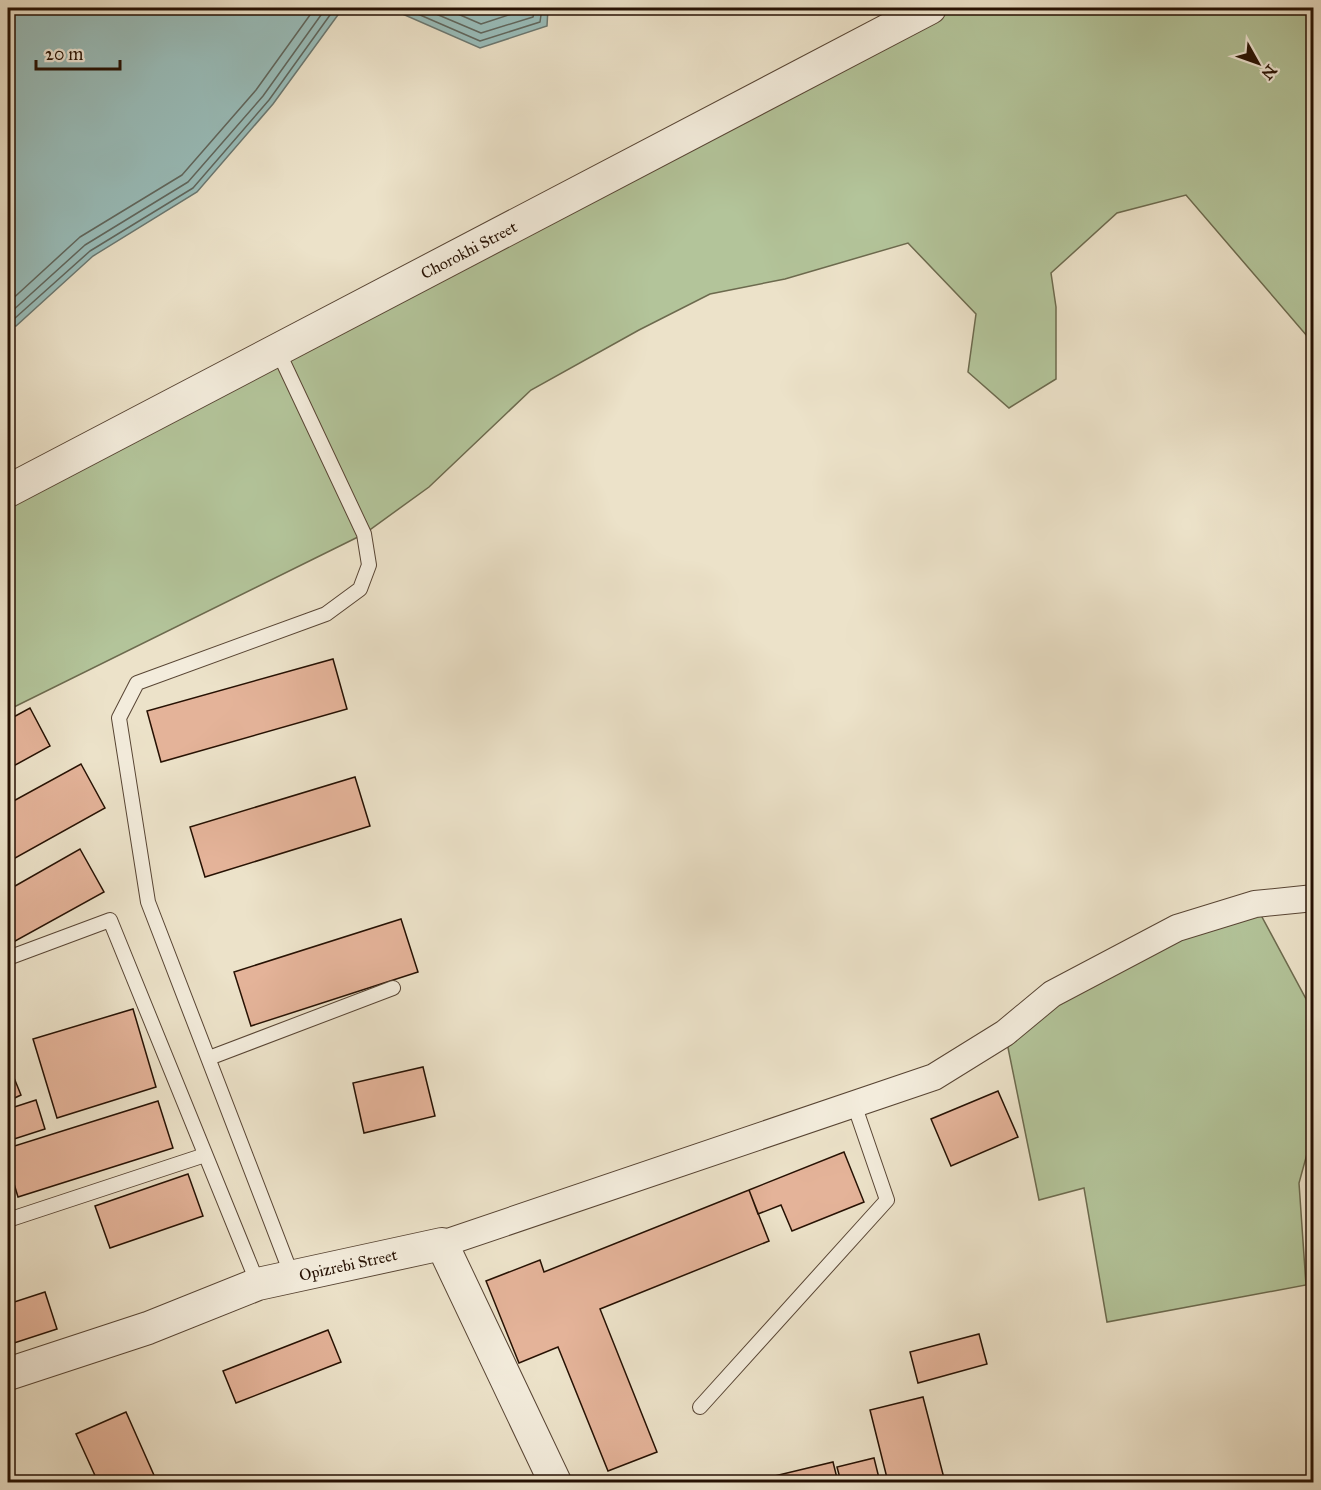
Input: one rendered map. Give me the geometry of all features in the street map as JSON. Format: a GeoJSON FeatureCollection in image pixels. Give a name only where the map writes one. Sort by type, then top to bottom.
{"type":"FeatureCollection","features":[{"type":"Feature","properties":{"kind":"street","name":"Chorokhi Street"},"geometry":{"type":"LineString","coordinates":[[8,491],[930,8]]}},
{"type":"Feature","properties":{"kind":"street"},"geometry":{"type":"LineString","coordinates":[[555,1482],[442,1244],[934,1077],[1005,1033],[1052,994],[1177,928],[1255,904],[1314,898]]}},
{"type":"Feature","properties":{"kind":"street","name":"Opizrebi Street"},"geometry":{"type":"LineString","coordinates":[[8,1374],[148,1329],[258,1284],[442,1244]]}},
{"type":"Feature","properties":{"kind":"lane"},"geometry":{"type":"LineString","coordinates":[[276,349],[364,534],[369,565],[360,589],[326,614],[136,683],[119,718],[148,902],[292,1276]]}},
{"type":"Feature","properties":{"kind":"lane"},"geometry":{"type":"LineString","coordinates":[[8,958],[110,920],[258,1284]]}},
{"type":"Feature","properties":{"kind":"lane"},"geometry":{"type":"LineString","coordinates":[[209,1058],[393,988]]}},
{"type":"Feature","properties":{"kind":"lane"},"geometry":{"type":"LineString","coordinates":[[700,1407],[887,1200],[854,1104]]}},
{"type":"Feature","properties":{"kind":"lane"},"geometry":{"type":"LineString","coordinates":[[8,1220],[205,1155]]}},
{"type":"Feature","properties":{"kind":"green space"},"geometry":{"type":"Polygon","coordinates":[[[930,8],[1313,8],[1313,343],[1186,195],[1117,213],[1051,273],[1056,307],[1056,379],[1009,408],[968,372],[976,314],[908,243],[785,279],[710,294],[639,330],[531,390],[429,487],[364,534],[8,710],[8,491],[930,8]]]}},
{"type":"Feature","properties":{"kind":"green space"},"geometry":{"type":"Polygon","coordinates":[[[1255,904],[1313,1012],[1313,1132],[1299,1183],[1306,1285],[1107,1322],[1084,1188],[1039,1200],[1005,1033],[1052,994],[1255,904]]]}},
{"type":"Feature","properties":{"kind":"water"},"geometry":{"type":"Polygon","coordinates":[[[8,8],[343,8],[273,104],[197,192],[93,256],[16,326],[8,326],[8,8]]]}},
{"type":"Feature","properties":{"kind":"water"},"geometry":{"type":"Polygon","coordinates":[[[349,8],[548,8],[547,26],[480,48],[398,12],[349,8]]]}},
{"type":"Feature","properties":{"kind":"building"},"geometry":{"type":"Polygon","coordinates":[[[333,659],[347,709],[161,762],[147,711],[333,659]]]}},
{"type":"Feature","properties":{"kind":"building"},"geometry":{"type":"Polygon","coordinates":[[[30,708],[50,746],[8,769],[8,720],[30,708]]]}},
{"type":"Feature","properties":{"kind":"building"},"geometry":{"type":"Polygon","coordinates":[[[81,764],[105,808],[8,862],[8,804],[81,764]]]}},
{"type":"Feature","properties":{"kind":"building"},"geometry":{"type":"Polygon","coordinates":[[[355,777],[370,826],[205,877],[190,827],[355,777]]]}},
{"type":"Feature","properties":{"kind":"building"},"geometry":{"type":"Polygon","coordinates":[[[80,849],[104,892],[8,945],[8,890],[80,849]]]}},
{"type":"Feature","properties":{"kind":"building"},"geometry":{"type":"Polygon","coordinates":[[[401,919],[418,972],[251,1026],[234,972],[401,919]]]}},
{"type":"Feature","properties":{"kind":"building"},"geometry":{"type":"Polygon","coordinates":[[[133,1009],[156,1087],[57,1118],[33,1039],[133,1009]]]}},
{"type":"Feature","properties":{"kind":"building"},"geometry":{"type":"Polygon","coordinates":[[[8,1063],[21,1095],[8,1101],[8,1063]]]}},
{"type":"Feature","properties":{"kind":"building"},"geometry":{"type":"Polygon","coordinates":[[[423,1067],[435,1116],[364,1133],[353,1083],[423,1067]]]}},
{"type":"Feature","properties":{"kind":"building"},"geometry":{"type":"Polygon","coordinates":[[[998,1091],[1018,1137],[951,1166],[931,1119],[998,1091]]]}},
{"type":"Feature","properties":{"kind":"building"},"geometry":{"type":"Polygon","coordinates":[[[36,1100],[45,1129],[8,1141],[8,1109],[36,1100]]]}},
{"type":"Feature","properties":{"kind":"building"},"geometry":{"type":"Polygon","coordinates":[[[158,1101],[173,1148],[18,1197],[8,1164],[8,1148],[158,1101]]]}},
{"type":"Feature","properties":{"kind":"building"},"geometry":{"type":"Polygon","coordinates":[[[844,1152],[864,1202],[792,1231],[781,1205],[758,1214],[749,1190],[844,1152]]]}},
{"type":"Feature","properties":{"kind":"building"},"geometry":{"type":"Polygon","coordinates":[[[188,1174],[203,1216],[110,1248],[95,1206],[188,1174]]]}},
{"type":"Feature","properties":{"kind":"building"},"geometry":{"type":"Polygon","coordinates":[[[749,1190],[769,1241],[600,1309],[657,1452],[608,1471],[558,1347],[519,1363],[486,1281],[540,1260],[544,1272],[749,1190]]]}},
{"type":"Feature","properties":{"kind":"building"},"geometry":{"type":"Polygon","coordinates":[[[45,1292],[57,1329],[8,1345],[8,1304],[45,1292]]]}},
{"type":"Feature","properties":{"kind":"building"},"geometry":{"type":"Polygon","coordinates":[[[328,1330],[341,1362],[236,1403],[223,1371],[328,1330]]]}},
{"type":"Feature","properties":{"kind":"building"},"geometry":{"type":"Polygon","coordinates":[[[979,1334],[987,1364],[918,1383],[910,1352],[979,1334]]]}},
{"type":"Feature","properties":{"kind":"building"},"geometry":{"type":"Polygon","coordinates":[[[923,1397],[945,1482],[888,1482],[870,1410],[923,1397]]]}},
{"type":"Feature","properties":{"kind":"building"},"geometry":{"type":"Polygon","coordinates":[[[126,1412],[157,1482],[98,1482],[76,1434],[126,1412]]]}},
{"type":"Feature","properties":{"kind":"building"},"geometry":{"type":"Polygon","coordinates":[[[874,1458],[880,1482],[841,1482],[837,1467],[874,1458]]]}},
{"type":"Feature","properties":{"kind":"building"},"geometry":{"type":"Polygon","coordinates":[[[833,1462],[838,1482],[749,1482],[833,1462]]]}}]}
